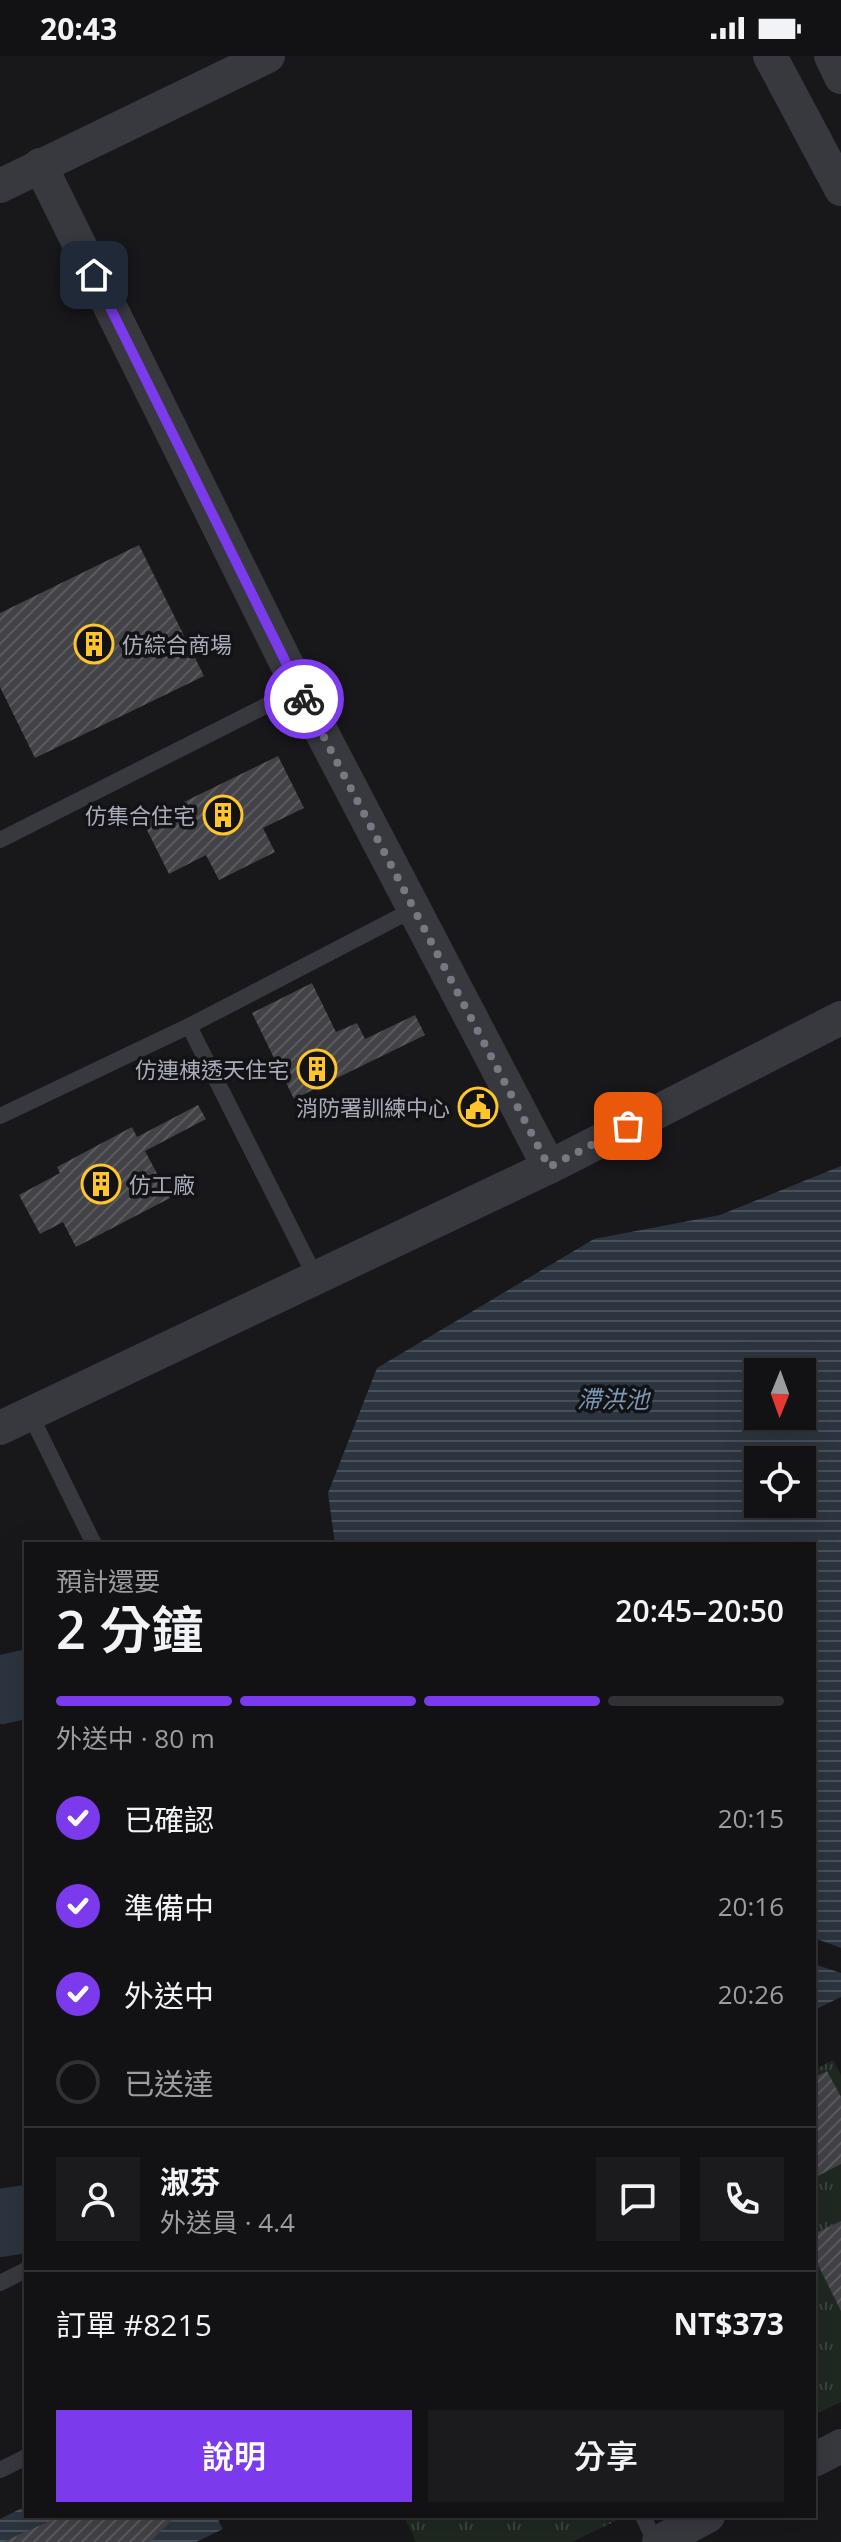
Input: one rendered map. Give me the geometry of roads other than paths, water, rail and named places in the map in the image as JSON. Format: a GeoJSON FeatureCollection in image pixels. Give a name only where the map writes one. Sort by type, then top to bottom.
{"type":"FeatureCollection","features":[{"type":"Feature","properties":{"kind":"street"},"geometry":{"type":"LineString","coordinates":[[0,186],[268,56]]}},
{"type":"Feature","properties":{"kind":"street"},"geometry":{"type":"LineString","coordinates":[[770,56],[841,189]]}},
{"type":"Feature","properties":{"kind":"street"},"geometry":{"type":"LineString","coordinates":[[831,56],[841,77]]}},
{"type":"Feature","properties":{"kind":"street"},"geometry":{"type":"LineString","coordinates":[[40,165],[299,689],[549,1167]]}},
{"type":"Feature","properties":{"kind":"street"},"geometry":{"type":"LineString","coordinates":[[15,1421],[549,1167],[841,1018]]}},
{"type":"Feature","properties":{"kind":"street"},"geometry":{"type":"LineString","coordinates":[[816,2459],[841,2446]]}},
{"type":"Feature","properties":{"kind":"street"},"geometry":{"type":"LineString","coordinates":[[657,2542],[704,2518]]}},
{"type":"Feature","properties":{"kind":"lane"},"geometry":{"type":"LineString","coordinates":[[0,840],[299,689]]}},
{"type":"Feature","properties":{"kind":"lane"},"geometry":{"type":"LineString","coordinates":[[0,1116],[189,1026],[416,908]]}},
{"type":"Feature","properties":{"kind":"lane"},"geometry":{"type":"LineString","coordinates":[[189,1026],[317,1280]]}},
{"type":"Feature","properties":{"kind":"lane"},"geometry":{"type":"LineString","coordinates":[[15,1421],[93,1542]]}},
{"type":"Feature","properties":{"kind":"lane"},"geometry":{"type":"LineString","coordinates":[[0,2283],[24,2271]]}},
{"type":"Feature","properties":{"kind":"lane"},"geometry":{"type":"LineString","coordinates":[[0,2470],[24,2458]]}},
{"type":"Feature","properties":{"kind":"lane"},"geometry":{"type":"LineString","coordinates":[[644,2518],[657,2542]]}},
{"type":"Feature","properties":{"kind":"water","name":"滯洪池"},"geometry":{"type":"Polygon","coordinates":[[[841,1166],[841,1948],[816,1939],[816,1542],[335,1542],[328,1493],[377,1368],[594,1239],[720,1215],[841,1166]]]}},
{"type":"Feature","properties":{"kind":"water"},"geometry":{"type":"Polygon","coordinates":[[[816,1965],[841,1973],[841,1997],[816,2009],[816,1965]]]}},
{"type":"Feature","properties":{"kind":"water"},"geometry":{"type":"Polygon","coordinates":[[[24,2507],[24,2518],[217,2518],[223,2529],[196,2542],[0,2542],[0,2519],[24,2507]]]}},
{"type":"Feature","properties":{"kind":"waterway"},"geometry":{"type":"LineString","coordinates":[[0,1690],[24,1684]]}},
{"type":"Feature","properties":{"kind":"waterway"},"geometry":{"type":"LineString","coordinates":[[0,2223],[24,2219]]}},
{"type":"Feature","properties":{"kind":"place","name":"仿綜合商場"},"geometry":{"type":"Point","coordinates":[94,644]}},
{"type":"Feature","properties":{"kind":"place","name":"仿集合住宅"},"geometry":{"type":"Point","coordinates":[223,815]}},
{"type":"Feature","properties":{"kind":"place","name":"仿連棟透天住宅"},"geometry":{"type":"Point","coordinates":[317,1069]}},
{"type":"Feature","properties":{"kind":"place","name":"消防署訓練中心"},"geometry":{"type":"Point","coordinates":[478,1107]}},
{"type":"Feature","properties":{"kind":"place","name":"仿工廠"},"geometry":{"type":"Point","coordinates":[101,1184]}}]}
